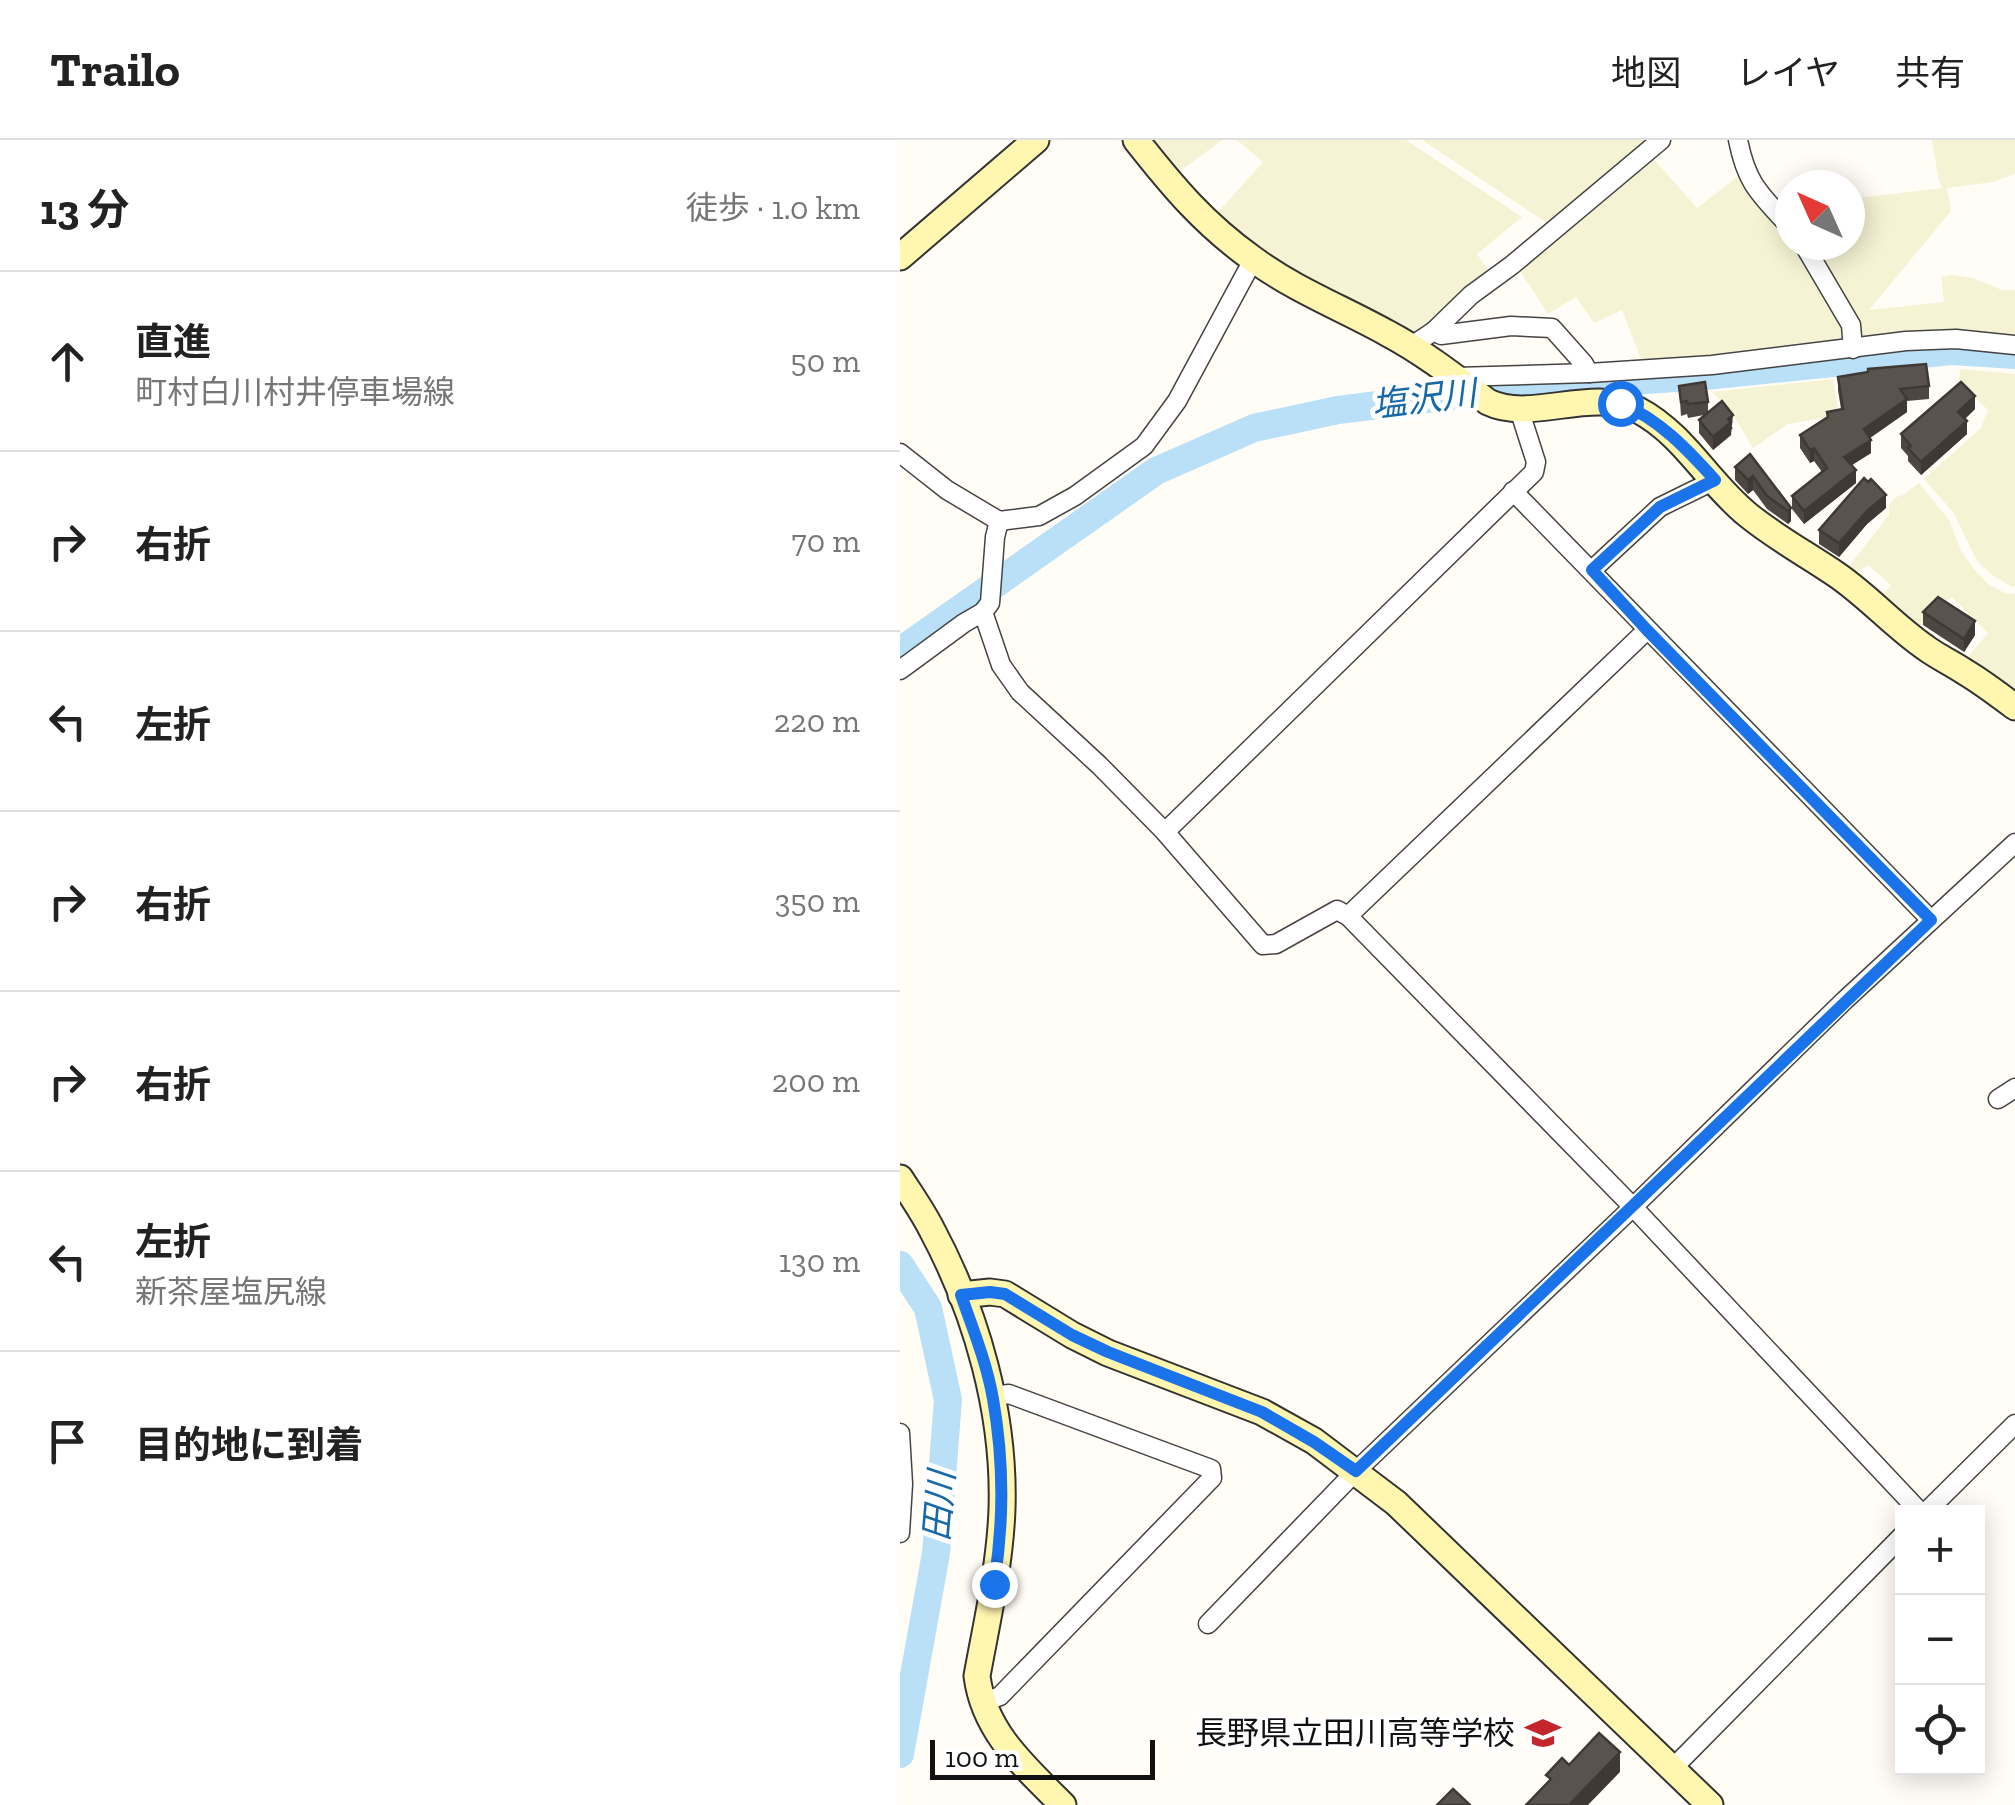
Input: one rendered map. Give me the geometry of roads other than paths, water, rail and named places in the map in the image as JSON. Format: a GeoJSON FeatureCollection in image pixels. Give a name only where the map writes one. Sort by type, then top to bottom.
{"type":"FeatureCollection","features":[{"type":"Feature","properties":{"kind":"main road"},"geometry":{"type":"LineString","coordinates":[[900,258],[1036,140]]}},
{"type":"Feature","properties":{"kind":"main road"},"geometry":{"type":"LineString","coordinates":[[1136,140],[1183,199],[1254,260],[1294,286],[1388,333],[1488,402],[1519,409],[1620,403],[1652,419],[1693,456],[1742,511],[1838,575],[1928,650],[2015,707]]}},
{"type":"Feature","properties":{"kind":"main road"},"geometry":{"type":"LineString","coordinates":[[900,1178],[932,1229],[961,1295],[993,1396],[1002,1507],[1000,1548],[978,1676],[983,1703],[1001,1741],[1064,1805]]}},
{"type":"Feature","properties":{"kind":"main road"},"geometry":{"type":"LineString","coordinates":[[961,1295],[1005,1294],[1072,1335],[1262,1412],[1314,1442],[1396,1503],[1710,1805]]}},
{"type":"Feature","properties":{"kind":"street"},"geometry":{"type":"LineString","coordinates":[[1410,347],[1661,140]]}},
{"type":"Feature","properties":{"kind":"street"},"geometry":{"type":"LineString","coordinates":[[1738,140],[1744,168],[1775,212]]}},
{"type":"Feature","properties":{"kind":"street"},"geometry":{"type":"LineString","coordinates":[[997,529],[1039,516],[1075,496],[1144,446],[1178,401],[1254,260]]}},
{"type":"Feature","properties":{"kind":"street"},"geometry":{"type":"LineString","coordinates":[[1813,260],[1851,325],[1853,349]]}},
{"type":"Feature","properties":{"kind":"street"},"geometry":{"type":"LineString","coordinates":[[1434,331],[1441,334],[1510,326],[1552,328],[1589,373]]}},
{"type":"Feature","properties":{"kind":"street"},"geometry":{"type":"LineString","coordinates":[[1458,379],[1712,365],[1906,342],[1956,339],[2015,345]]}},
{"type":"Feature","properties":{"kind":"street"},"geometry":{"type":"LineString","coordinates":[[1165,832],[1534,472],[1536,462],[1519,409]]}},
{"type":"Feature","properties":{"kind":"street"},"geometry":{"type":"LineString","coordinates":[[900,453],[997,529]]}},
{"type":"Feature","properties":{"kind":"street"},"geometry":{"type":"LineString","coordinates":[[1592,570],[1660,507],[1715,480]]}},
{"type":"Feature","properties":{"kind":"street"},"geometry":{"type":"LineString","coordinates":[[1513,491],[1931,920]]}},
{"type":"Feature","properties":{"kind":"street"},"geometry":{"type":"LineString","coordinates":[[997,529],[987,607],[1001,665],[1020,692],[1165,832],[1263,945],[1276,944],[1337,910],[1348,916],[1633,1206],[1916,1505]]}},
{"type":"Feature","properties":{"kind":"street"},"geometry":{"type":"LineString","coordinates":[[900,670],[987,607]]}},
{"type":"Feature","properties":{"kind":"street"},"geometry":{"type":"LineString","coordinates":[[1348,916],[1647,630]]}},
{"type":"Feature","properties":{"kind":"street"},"geometry":{"type":"LineString","coordinates":[[1208,1624],[1356,1471],[1820,1024],[2015,843]]}},
{"type":"Feature","properties":{"kind":"street"},"geometry":{"type":"LineString","coordinates":[[1998,1100],[2015,1088]]}},
{"type":"Feature","properties":{"kind":"street"},"geometry":{"type":"LineString","coordinates":[[983,1703],[1000,1696],[1212,1478],[1210,1469],[1174,1455],[1009,1394],[993,1396]]}},
{"type":"Feature","properties":{"kind":"street"},"geometry":{"type":"LineString","coordinates":[[1930,1505],[2015,1424]]}},
{"type":"Feature","properties":{"kind":"street"},"geometry":{"type":"LineString","coordinates":[[900,1433],[900,1534]]}},
{"type":"Feature","properties":{"kind":"street"},"geometry":{"type":"LineString","coordinates":[[1672,1769],[1895,1543]]}},
{"type":"Feature","properties":{"kind":"waterway","name":"塩沢川"},"geometry":{"type":"LineString","coordinates":[[900,651],[1156,471],[1254,428],[1338,410],[1499,390],[1705,376],[1951,351],[2015,355]]}},
{"type":"Feature","properties":{"kind":"waterway","name":"田川"},"geometry":{"type":"LineString","coordinates":[[900,1265],[928,1308],[948,1400],[936,1553],[900,1754]]}},
{"type":"Feature","properties":{"kind":"place","name":"長野県立田川高等学校"},"geometry":{"type":"Point","coordinates":[1543,1733]}}]}
